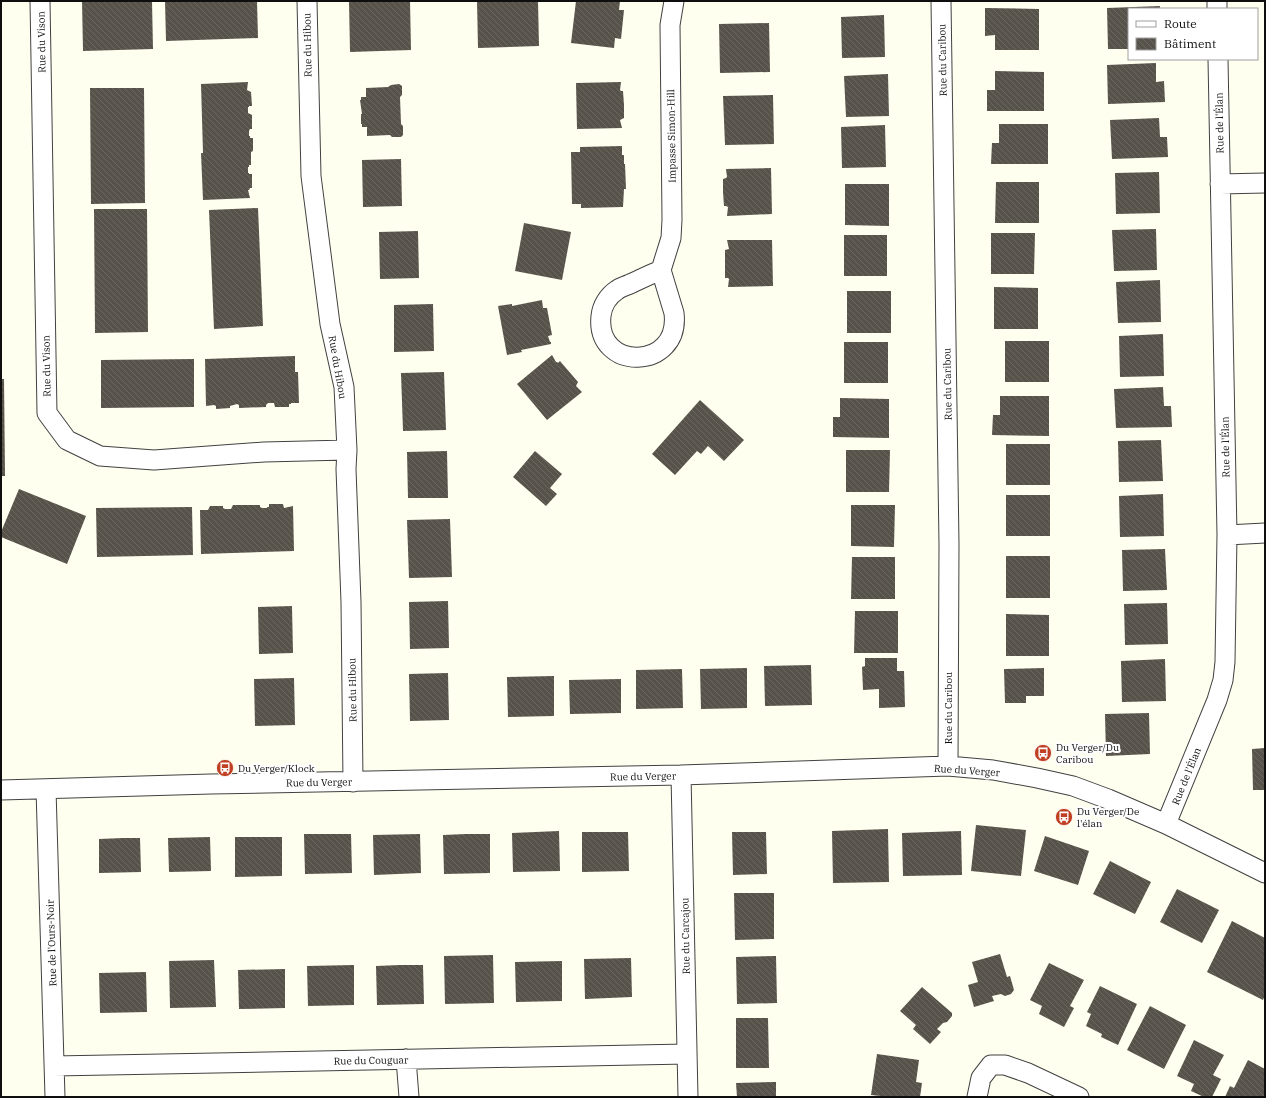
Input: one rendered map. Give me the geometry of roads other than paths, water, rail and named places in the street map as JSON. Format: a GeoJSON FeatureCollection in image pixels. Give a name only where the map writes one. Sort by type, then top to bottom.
{"type":"FeatureCollection","features":[{"type":"Feature","properties":{"kind":"street","name":"Rue du Vison"},"geometry":{"type":"LineString","coordinates":[[40,1],[47,413],[67,440],[100,456],[154,460],[264,452],[347,450]]}},
{"type":"Feature","properties":{"kind":"street","name":"Rue du Hibou"},"geometry":{"type":"LineString","coordinates":[[306,1],[311,176],[330,324],[344,387],[351,610],[353,782]]}},
{"type":"Feature","properties":{"kind":"street","name":"Impasse Simon-Hill"},"geometry":{"type":"LineString","coordinates":[[661,270],[671,238],[672,220],[670,25],[674,1]]}},
{"type":"Feature","properties":{"kind":"street","name":"Rue du Caribou"},"geometry":{"type":"LineString","coordinates":[[941,1],[949,544],[948,766]]}},
{"type":"Feature","properties":{"kind":"street","name":"Rue de l'Élan"},"geometry":{"type":"LineString","coordinates":[[1166,824],[1218,700],[1223,680],[1225,662],[1227,535],[1218,60]]}},
{"type":"Feature","properties":{"kind":"street"},"geometry":{"type":"LineString","coordinates":[[1220,184],[1265,183]]}},
{"type":"Feature","properties":{"kind":"street"},"geometry":{"type":"LineString","coordinates":[[661,270],[674,313],[672,335],[667,343],[658,352],[647,357],[635,358],[621,354],[612,348],[604,338],[600,325],[602,309],[609,297],[617,290],[661,270]]}},
{"type":"Feature","properties":{"kind":"street"},"geometry":{"type":"LineString","coordinates":[[1227,535],[1265,533]]}},
{"type":"Feature","properties":{"kind":"street","name":"Rue du Verger"},"geometry":{"type":"LineString","coordinates":[[1,790],[218,784],[681,775],[948,766],[993,770],[1073,786],[1108,799],[1166,824],[1265,873]]}},
{"type":"Feature","properties":{"kind":"street","name":"Rue du Carcajou"},"geometry":{"type":"LineString","coordinates":[[681,775],[688,1097]]}},
{"type":"Feature","properties":{"kind":"street","name":"Rue de l'Ours-Noir"},"geometry":{"type":"LineString","coordinates":[[46,789],[55,1097]]}},
{"type":"Feature","properties":{"kind":"street","name":"Rue du Couguar"},"geometry":{"type":"LineString","coordinates":[[54,1066],[687,1054]]}},
{"type":"Feature","properties":{"kind":"street"},"geometry":{"type":"LineString","coordinates":[[406,1059],[409,1097]]}},
{"type":"Feature","properties":{"kind":"street"},"geometry":{"type":"LineString","coordinates":[[977,1097],[981,1078],[991,1065],[1005,1065],[1028,1073],[1079,1097]]}},
{"type":"Feature","properties":{"kind":"place","name":"Du Verger/Du Caribou"},"geometry":{"type":"Point","coordinates":[1043,753]}},
{"type":"Feature","properties":{"kind":"place","name":"Du Verger/Klock"},"geometry":{"type":"Point","coordinates":[225,768]}},
{"type":"Feature","properties":{"kind":"place","name":"Du Verger/De l'élan"},"geometry":{"type":"Point","coordinates":[1064,817]}}]}
